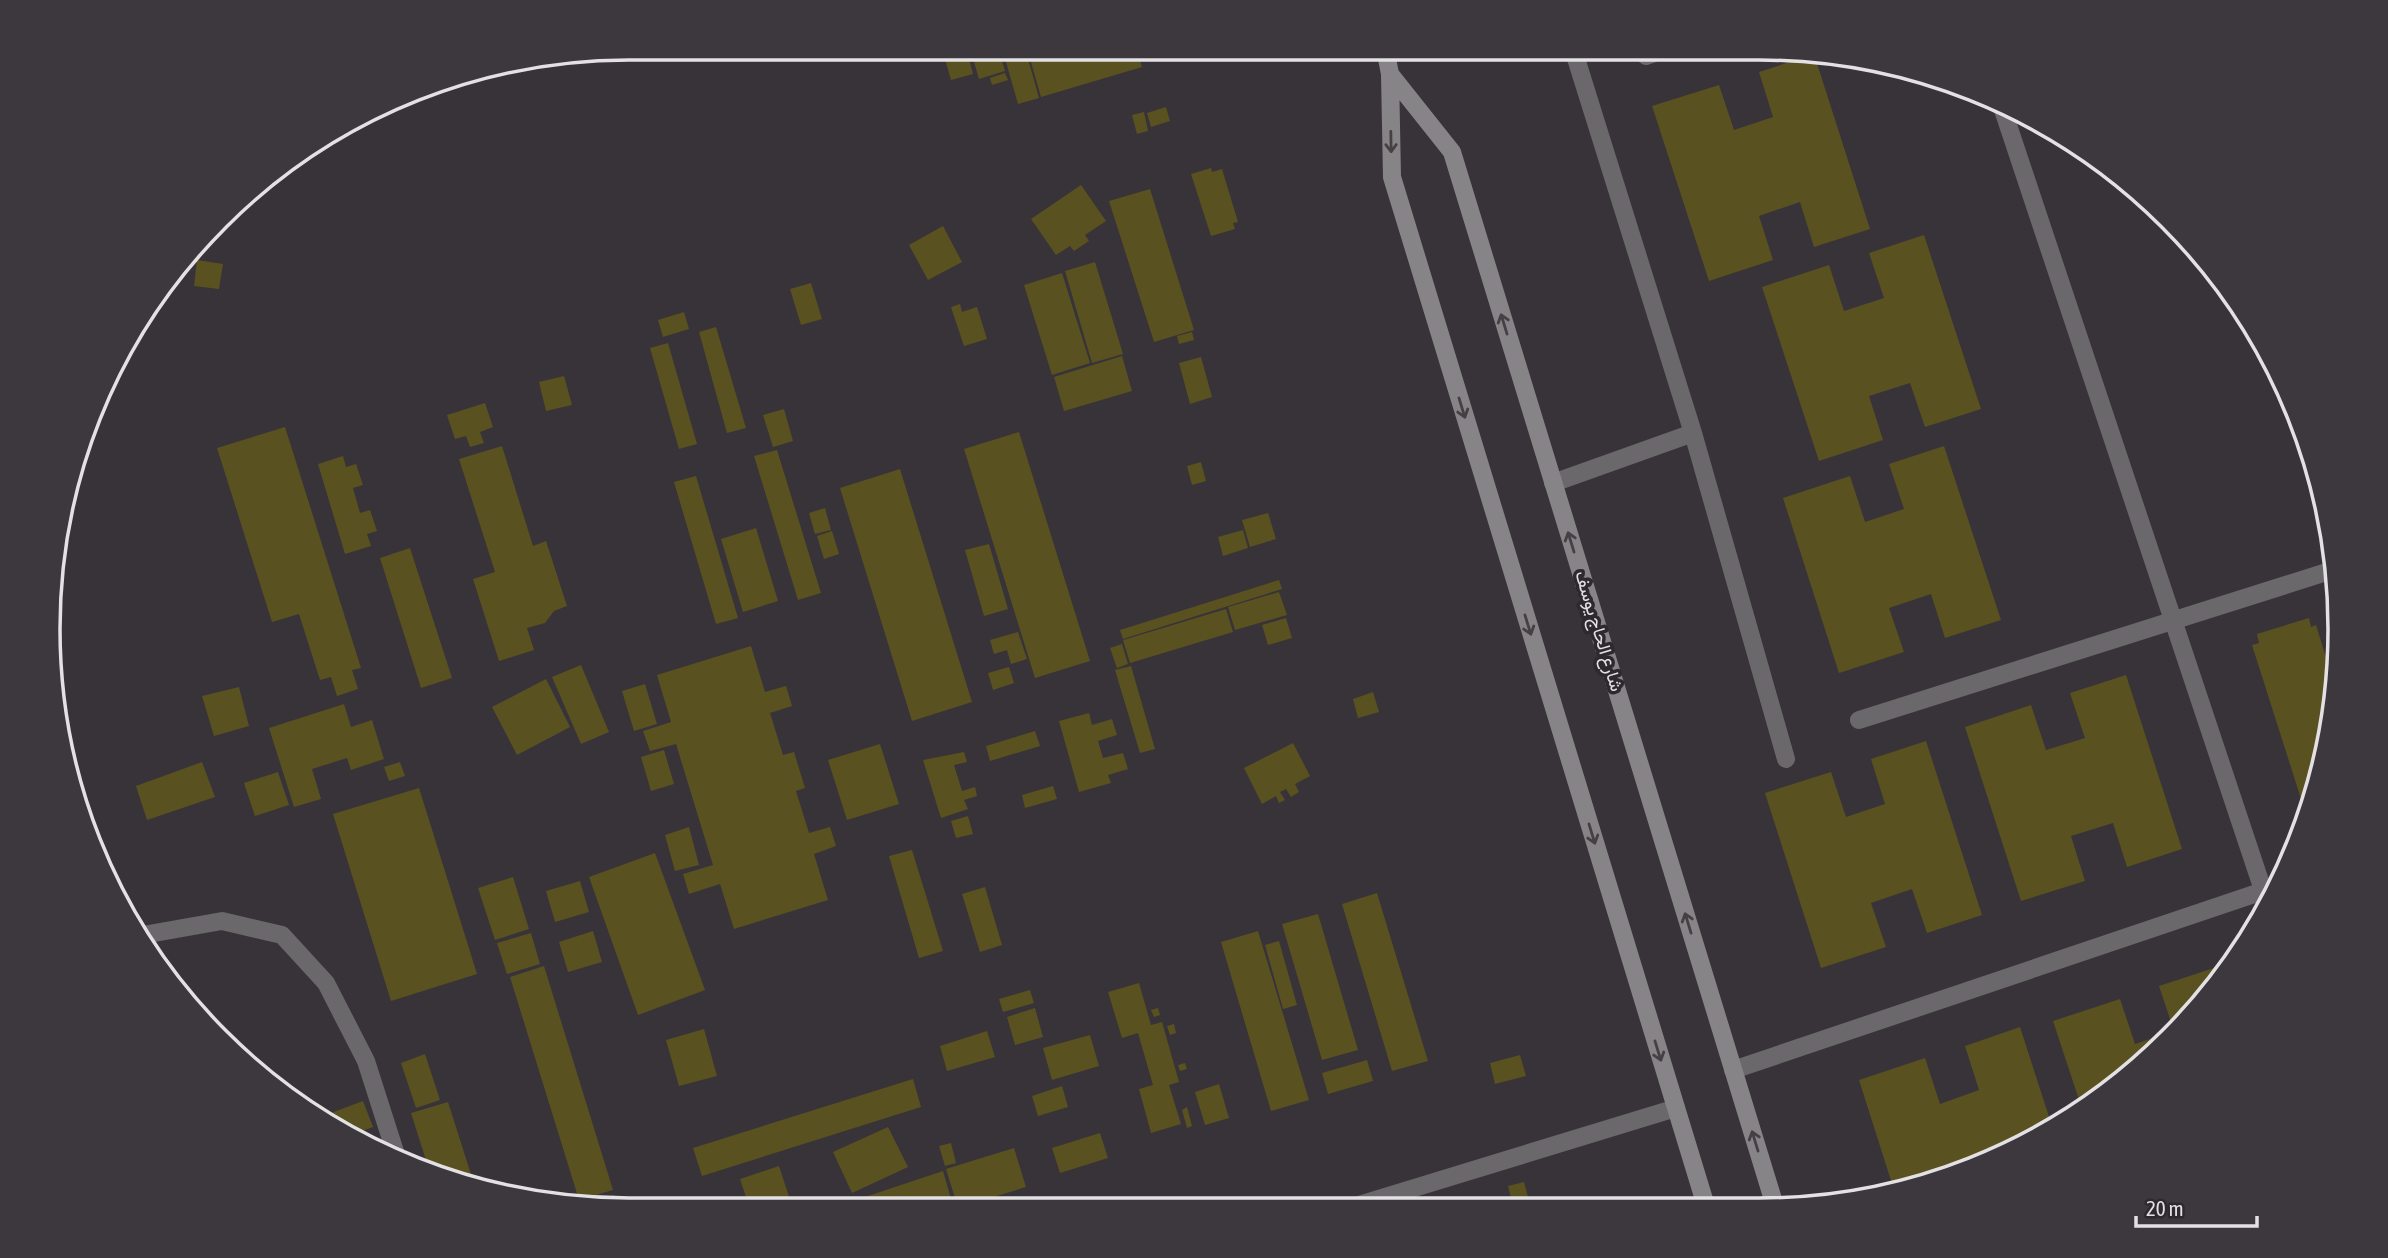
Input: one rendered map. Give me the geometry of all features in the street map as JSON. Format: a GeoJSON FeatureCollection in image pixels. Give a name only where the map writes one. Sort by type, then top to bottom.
{"type":"FeatureCollection","features":[{"type":"Feature","properties":{"kind":"main road","name":"شارع الحاج يوسف"},"geometry":{"type":"LineString","coordinates":[[1387,60],[1390,74],[1392,177],[1703,1198]]}},
{"type":"Feature","properties":{"kind":"main road","name":"شارع الحاج يوسف"},"geometry":{"type":"LineString","coordinates":[[1390,74],[1452,152],[1772,1198]]}},
{"type":"Feature","properties":{"kind":"street"},"geometry":{"type":"LineString","coordinates":[[1576,60],[1693,433],[1786,759]]}},
{"type":"Feature","properties":{"kind":"street"},"geometry":{"type":"LineString","coordinates":[[2005,115],[2264,892]]}},
{"type":"Feature","properties":{"kind":"street"},"geometry":{"type":"LineString","coordinates":[[1553,483],[1693,433]]}},
{"type":"Feature","properties":{"kind":"street"},"geometry":{"type":"LineString","coordinates":[[1859,720],[2325,572]]}},
{"type":"Feature","properties":{"kind":"street"},"geometry":{"type":"LineString","coordinates":[[1733,1070],[2260,900]]}},
{"type":"Feature","properties":{"kind":"street"},"geometry":{"type":"LineString","coordinates":[[148,933],[222,921],[282,935],[301,954],[331,994],[366,1061],[394,1147]]}},
{"type":"Feature","properties":{"kind":"street"},"geometry":{"type":"LineString","coordinates":[[1381,1198],[1675,1108]]}},
{"type":"Feature","properties":{"kind":"building"},"geometry":{"type":"Polygon","coordinates":[[[945,60],[969,60],[973,74],[951,80],[945,60]]]}},
{"type":"Feature","properties":{"kind":"building"},"geometry":{"type":"Polygon","coordinates":[[[973,60],[1002,60],[1005,71],[979,79],[973,60]]]}},
{"type":"Feature","properties":{"kind":"building"},"geometry":{"type":"Polygon","coordinates":[[[1005,60],[1028,60],[1039,98],[1018,104],[1005,60]]]}},
{"type":"Feature","properties":{"kind":"building"},"geometry":{"type":"Polygon","coordinates":[[[1030,60],[1140,60],[1142,67],[1041,97],[1030,60]]]}},
{"type":"Feature","properties":{"kind":"building"},"geometry":{"type":"Polygon","coordinates":[[[1793,61],[1817,63],[1870,229],[1814,247],[1800,202],[1759,216],[1773,260],[1709,281],[1652,106],[1719,85],[1734,130],[1773,117],[1759,72],[1793,61]]]}},
{"type":"Feature","properties":{"kind":"building"},"geometry":{"type":"Polygon","coordinates":[[[1005,73],[1008,80],[992,85],[990,78],[1005,73]]]}},
{"type":"Feature","properties":{"kind":"building"},"geometry":{"type":"Polygon","coordinates":[[[1166,107],[1170,121],[1151,127],[1147,113],[1166,107]]]}},
{"type":"Feature","properties":{"kind":"building"},"geometry":{"type":"Polygon","coordinates":[[[1144,112],[1148,131],[1137,134],[1132,115],[1144,112]]]}},
{"type":"Feature","properties":{"kind":"building"},"geometry":{"type":"Polygon","coordinates":[[[1211,168],[1212,172],[1222,169],[1238,222],[1233,223],[1235,229],[1211,236],[1191,174],[1211,168]]]}},
{"type":"Feature","properties":{"kind":"building"},"geometry":{"type":"Polygon","coordinates":[[[1081,185],[1106,221],[1085,235],[1089,241],[1074,251],[1070,246],[1056,255],[1031,219],[1081,185]]]}},
{"type":"Feature","properties":{"kind":"building"},"geometry":{"type":"Polygon","coordinates":[[[1150,189],[1194,330],[1154,342],[1109,201],[1150,189]]]}},
{"type":"Feature","properties":{"kind":"building"},"geometry":{"type":"Polygon","coordinates":[[[943,226],[962,262],[928,280],[909,245],[943,226]]]}},
{"type":"Feature","properties":{"kind":"building"},"geometry":{"type":"Polygon","coordinates":[[[1924,235],[1981,409],[1925,427],[1910,383],[1869,396],[1883,440],[1819,461],[1762,287],[1829,265],[1844,311],[1884,298],[1869,253],[1924,235]]]}},
{"type":"Feature","properties":{"kind":"building"},"geometry":{"type":"Polygon","coordinates":[[[197,260],[223,264],[219,289],[194,286],[197,260]]]}},
{"type":"Feature","properties":{"kind":"building"},"geometry":{"type":"Polygon","coordinates":[[[1095,262],[1123,354],[1092,363],[1065,271],[1095,262]]]}},
{"type":"Feature","properties":{"kind":"building"},"geometry":{"type":"Polygon","coordinates":[[[1062,273],[1090,363],[1052,375],[1024,285],[1062,273]]]}},
{"type":"Feature","properties":{"kind":"building"},"geometry":{"type":"Polygon","coordinates":[[[811,283],[822,319],[801,325],[790,289],[811,283]]]}},
{"type":"Feature","properties":{"kind":"building"},"geometry":{"type":"Polygon","coordinates":[[[960,304],[962,312],[977,307],[987,339],[964,346],[951,307],[960,304]]]}},
{"type":"Feature","properties":{"kind":"building"},"geometry":{"type":"Polygon","coordinates":[[[684,312],[689,329],[663,337],[658,320],[684,312]]]}},
{"type":"Feature","properties":{"kind":"building"},"geometry":{"type":"Polygon","coordinates":[[[716,327],[746,428],[727,433],[699,332],[716,327]]]}},
{"type":"Feature","properties":{"kind":"building"},"geometry":{"type":"Polygon","coordinates":[[[1192,332],[1194,340],[1179,344],[1177,336],[1192,332]]]}},
{"type":"Feature","properties":{"kind":"building"},"geometry":{"type":"Polygon","coordinates":[[[668,343],[697,444],[679,449],[650,348],[668,343]]]}},
{"type":"Feature","properties":{"kind":"building"},"geometry":{"type":"Polygon","coordinates":[[[1122,356],[1132,391],[1064,411],[1054,377],[1122,356]]]}},
{"type":"Feature","properties":{"kind":"building"},"geometry":{"type":"Polygon","coordinates":[[[1201,357],[1212,397],[1190,404],[1179,363],[1201,357]]]}},
{"type":"Feature","properties":{"kind":"building"},"geometry":{"type":"Polygon","coordinates":[[[564,376],[572,405],[546,411],[539,382],[564,376]]]}},
{"type":"Feature","properties":{"kind":"building"},"geometry":{"type":"Polygon","coordinates":[[[485,403],[493,427],[480,432],[484,443],[470,447],[466,436],[455,439],[447,415],[485,403]]]}},
{"type":"Feature","properties":{"kind":"building"},"geometry":{"type":"Polygon","coordinates":[[[784,409],[793,441],[773,447],[763,415],[784,409]]]}},
{"type":"Feature","properties":{"kind":"building"},"geometry":{"type":"Polygon","coordinates":[[[285,427],[361,668],[352,670],[358,689],[337,696],[331,677],[320,680],[299,614],[272,622],[217,448],[285,427]]]}},
{"type":"Feature","properties":{"kind":"building"},"geometry":{"type":"Polygon","coordinates":[[[1019,432],[1090,661],[1035,678],[964,449],[1019,432]]]}},
{"type":"Feature","properties":{"kind":"building"},"geometry":{"type":"Polygon","coordinates":[[[502,446],[533,546],[546,541],[567,606],[554,611],[545,623],[527,628],[534,650],[499,661],[473,579],[495,572],[459,459],[502,446]]]}},
{"type":"Feature","properties":{"kind":"building"},"geometry":{"type":"Polygon","coordinates":[[[1944,446],[2001,620],[1945,638],[1931,594],[1889,608],[1904,652],[1839,673],[1783,498],[1850,476],[1865,522],[1904,509],[1889,464],[1944,446]]]}},
{"type":"Feature","properties":{"kind":"building"},"geometry":{"type":"Polygon","coordinates":[[[777,450],[821,593],[798,600],[754,456],[777,450]]]}},
{"type":"Feature","properties":{"kind":"building"},"geometry":{"type":"Polygon","coordinates":[[[343,456],[346,467],[356,464],[363,485],[353,488],[360,513],[370,510],[377,531],[367,534],[371,546],[345,554],[318,464],[343,456]]]}},
{"type":"Feature","properties":{"kind":"building"},"geometry":{"type":"Polygon","coordinates":[[[1201,462],[1206,481],[1192,485],[1187,466],[1201,462]]]}},
{"type":"Feature","properties":{"kind":"building"},"geometry":{"type":"Polygon","coordinates":[[[900,469],[972,702],[912,721],[840,488],[900,469]]]}},
{"type":"Feature","properties":{"kind":"building"},"geometry":{"type":"Polygon","coordinates":[[[696,476],[738,618],[716,624],[674,482],[696,476]]]}},
{"type":"Feature","properties":{"kind":"building"},"geometry":{"type":"Polygon","coordinates":[[[825,508],[831,530],[815,534],[809,513],[825,508]]]}},
{"type":"Feature","properties":{"kind":"building"},"geometry":{"type":"Polygon","coordinates":[[[1268,513],[1276,539],[1250,547],[1242,520],[1268,513]]]}},
{"type":"Feature","properties":{"kind":"building"},"geometry":{"type":"Polygon","coordinates":[[[756,528],[778,601],[743,612],[721,539],[756,528]]]}},
{"type":"Feature","properties":{"kind":"building"},"geometry":{"type":"Polygon","coordinates":[[[1243,530],[1248,548],[1223,556],[1218,537],[1243,530]]]}},
{"type":"Feature","properties":{"kind":"building"},"geometry":{"type":"Polygon","coordinates":[[[832,531],[839,554],[824,559],[817,536],[832,531]]]}},
{"type":"Feature","properties":{"kind":"building"},"geometry":{"type":"Polygon","coordinates":[[[989,544],[1008,609],[984,616],[965,550],[989,544]]]}},
{"type":"Feature","properties":{"kind":"building"},"geometry":{"type":"Polygon","coordinates":[[[410,548],[452,678],[421,688],[380,558],[410,548]]]}},
{"type":"Feature","properties":{"kind":"building"},"geometry":{"type":"Polygon","coordinates":[[[1279,580],[1282,589],[1123,639],[1120,630],[1279,580]]]}},
{"type":"Feature","properties":{"kind":"building"},"geometry":{"type":"Polygon","coordinates":[[[1279,592],[1287,615],[1235,630],[1228,607],[1279,592]]]}},
{"type":"Feature","properties":{"kind":"building"},"geometry":{"type":"Polygon","coordinates":[[[1226,609],[1233,632],[1130,663],[1123,640],[1226,609]]]}},
{"type":"Feature","properties":{"kind":"building"},"geometry":{"type":"Polygon","coordinates":[[[1286,618],[1292,638],[1268,645],[1262,625],[1286,618]]]}},
{"type":"Feature","properties":{"kind":"building"},"geometry":{"type":"Polygon","coordinates":[[[2309,618],[2311,627],[2316,625],[2327,661],[2318,740],[2302,800],[2252,645],[2259,643],[2257,634],[2309,618]]]}},
{"type":"Feature","properties":{"kind":"building"},"geometry":{"type":"Polygon","coordinates":[[[1018,632],[1027,659],[1011,664],[1007,650],[994,654],[990,640],[1018,632]]]}},
{"type":"Feature","properties":{"kind":"building"},"geometry":{"type":"Polygon","coordinates":[[[1122,644],[1128,664],[1117,668],[1110,648],[1122,644]]]}},
{"type":"Feature","properties":{"kind":"building"},"geometry":{"type":"Polygon","coordinates":[[[751,646],[765,692],[786,686],[792,706],[770,713],[783,755],[794,752],[805,788],[796,791],[809,833],[830,827],[836,846],[814,854],[828,900],[734,929],[720,884],[689,894],[683,874],[713,865],[676,744],[650,751],[643,731],[671,722],[657,675],[751,646]]]}},
{"type":"Feature","properties":{"kind":"building"},"geometry":{"type":"Polygon","coordinates":[[[581,665],[609,732],[581,744],[552,677],[581,665]]]}},
{"type":"Feature","properties":{"kind":"building"},"geometry":{"type":"Polygon","coordinates":[[[1131,666],[1155,749],[1140,753],[1115,670],[1131,666]]]}},
{"type":"Feature","properties":{"kind":"building"},"geometry":{"type":"Polygon","coordinates":[[[1009,667],[1014,683],[993,690],[988,673],[1009,667]]]}},
{"type":"Feature","properties":{"kind":"building"},"geometry":{"type":"Polygon","coordinates":[[[2126,675],[2182,849],[2127,867],[2113,823],[2071,836],[2085,881],[2021,901],[1965,727],[2031,705],[2046,750],[2085,738],[2070,693],[2126,675]]]}},
{"type":"Feature","properties":{"kind":"building"},"geometry":{"type":"Polygon","coordinates":[[[546,679],[570,727],[517,755],[492,707],[546,679]]]}},
{"type":"Feature","properties":{"kind":"building"},"geometry":{"type":"Polygon","coordinates":[[[645,684],[657,724],[634,731],[622,691],[645,684]]]}},
{"type":"Feature","properties":{"kind":"building"},"geometry":{"type":"Polygon","coordinates":[[[239,687],[249,726],[214,736],[202,696],[239,687]]]}},
{"type":"Feature","properties":{"kind":"building"},"geometry":{"type":"Polygon","coordinates":[[[1373,692],[1379,712],[1358,718],[1353,699],[1373,692]]]}},
{"type":"Feature","properties":{"kind":"building"},"geometry":{"type":"Polygon","coordinates":[[[344,704],[351,727],[372,720],[384,759],[351,770],[347,758],[312,769],[321,799],[294,807],[269,728],[344,704]]]}},
{"type":"Feature","properties":{"kind":"building"},"geometry":{"type":"Polygon","coordinates":[[[1089,713],[1092,725],[1112,719],[1117,735],[1098,741],[1103,758],[1123,753],[1128,769],[1108,775],[1111,783],[1079,792],[1059,721],[1089,713]]]}},
{"type":"Feature","properties":{"kind":"building"},"geometry":{"type":"Polygon","coordinates":[[[1035,731],[1040,746],[990,761],[986,746],[1035,731]]]}},
{"type":"Feature","properties":{"kind":"building"},"geometry":{"type":"Polygon","coordinates":[[[1926,741],[1982,915],[1927,933],[1912,889],[1871,903],[1886,947],[1821,968],[1765,793],[1831,772],[1846,817],[1885,804],[1871,759],[1926,741]]]}},
{"type":"Feature","properties":{"kind":"building"},"geometry":{"type":"Polygon","coordinates":[[[1293,743],[1310,776],[1295,784],[1299,792],[1291,797],[1286,789],[1280,792],[1285,800],[1279,803],[1276,796],[1262,804],[1244,768],[1293,743]]]}},
{"type":"Feature","properties":{"kind":"building"},"geometry":{"type":"Polygon","coordinates":[[[880,744],[899,804],[847,820],[828,760],[880,744]]]}},
{"type":"Feature","properties":{"kind":"building"},"geometry":{"type":"Polygon","coordinates":[[[664,750],[674,784],[651,791],[641,757],[664,750]]]}},
{"type":"Feature","properties":{"kind":"building"},"geometry":{"type":"Polygon","coordinates":[[[964,752],[967,762],[954,765],[962,791],[975,787],[977,796],[964,800],[968,809],[941,818],[923,760],[964,752]]]}},
{"type":"Feature","properties":{"kind":"building"},"geometry":{"type":"Polygon","coordinates":[[[202,762],[215,797],[147,820],[136,786],[202,762]]]}},
{"type":"Feature","properties":{"kind":"building"},"geometry":{"type":"Polygon","coordinates":[[[400,762],[405,776],[389,781],[384,767],[400,762]]]}},
{"type":"Feature","properties":{"kind":"building"},"geometry":{"type":"Polygon","coordinates":[[[278,772],[289,805],[255,816],[244,783],[278,772]]]}},
{"type":"Feature","properties":{"kind":"building"},"geometry":{"type":"Polygon","coordinates":[[[1053,786],[1057,799],[1025,808],[1022,795],[1053,786]]]}},
{"type":"Feature","properties":{"kind":"building"},"geometry":{"type":"Polygon","coordinates":[[[419,788],[477,974],[391,1001],[333,814],[419,788]]]}},
{"type":"Feature","properties":{"kind":"building"},"geometry":{"type":"Polygon","coordinates":[[[968,816],[973,834],[956,838],[951,821],[968,816]]]}},
{"type":"Feature","properties":{"kind":"building"},"geometry":{"type":"Polygon","coordinates":[[[689,827],[699,865],[675,871],[665,835],[689,827]]]}},
{"type":"Feature","properties":{"kind":"building"},"geometry":{"type":"Polygon","coordinates":[[[912,850],[943,951],[919,958],[889,856],[912,850]]]}},
{"type":"Feature","properties":{"kind":"building"},"geometry":{"type":"Polygon","coordinates":[[[655,853],[705,990],[638,1015],[589,877],[655,853]]]}},
{"type":"Feature","properties":{"kind":"building"},"geometry":{"type":"Polygon","coordinates":[[[513,877],[529,929],[495,940],[478,888],[513,877]]]}},
{"type":"Feature","properties":{"kind":"building"},"geometry":{"type":"Polygon","coordinates":[[[580,881],[589,912],[555,922],[546,891],[580,881]]]}},
{"type":"Feature","properties":{"kind":"building"},"geometry":{"type":"Polygon","coordinates":[[[985,887],[1002,945],[980,952],[962,894],[985,887]]]}},
{"type":"Feature","properties":{"kind":"building"},"geometry":{"type":"Polygon","coordinates":[[[1377,893],[1428,1061],[1392,1071],[1342,904],[1377,893]]]}},
{"type":"Feature","properties":{"kind":"building"},"geometry":{"type":"Polygon","coordinates":[[[1318,914],[1358,1050],[1322,1060],[1282,924],[1318,914]]]}},
{"type":"Feature","properties":{"kind":"building"},"geometry":{"type":"Polygon","coordinates":[[[593,931],[602,962],[568,972],[559,942],[593,931]]]}},
{"type":"Feature","properties":{"kind":"building"},"geometry":{"type":"Polygon","coordinates":[[[1258,931],[1309,1100],[1271,1111],[1221,942],[1258,931]]]}},
{"type":"Feature","properties":{"kind":"building"},"geometry":{"type":"Polygon","coordinates":[[[531,933],[540,964],[507,974],[497,943],[531,933]]]}},
{"type":"Feature","properties":{"kind":"building"},"geometry":{"type":"Polygon","coordinates":[[[1279,941],[1297,1005],[1283,1009],[1265,945],[1279,941]]]}},
{"type":"Feature","properties":{"kind":"building"},"geometry":{"type":"Polygon","coordinates":[[[544,966],[613,1190],[590,1197],[578,1196],[510,977],[544,966]]]}},
{"type":"Feature","properties":{"kind":"building"},"geometry":{"type":"Polygon","coordinates":[[[2214,968],[2215,971],[2171,1022],[2159,986],[2214,968]]]}},
{"type":"Feature","properties":{"kind":"building"},"geometry":{"type":"Polygon","coordinates":[[[1139,983],[1151,1025],[1162,1022],[1179,1082],[1169,1085],[1181,1124],[1151,1133],[1139,1089],[1153,1085],[1138,1033],[1122,1038],[1108,992],[1139,983]]]}},
{"type":"Feature","properties":{"kind":"building"},"geometry":{"type":"Polygon","coordinates":[[[1030,990],[1034,1003],[1003,1012],[999,999],[1030,990]]]}},
{"type":"Feature","properties":{"kind":"building"},"geometry":{"type":"Polygon","coordinates":[[[2120,999],[2135,1044],[2157,1037],[2106,1081],[2079,1100],[2053,1021],[2120,999]]]}},
{"type":"Feature","properties":{"kind":"building"},"geometry":{"type":"Polygon","coordinates":[[[1035,1008],[1043,1037],[1015,1045],[1007,1017],[1035,1008]]]}},
{"type":"Feature","properties":{"kind":"building"},"geometry":{"type":"Polygon","coordinates":[[[1158,1008],[1160,1015],[1154,1017],[1151,1010],[1158,1008]]]}},
{"type":"Feature","properties":{"kind":"building"},"geometry":{"type":"Polygon","coordinates":[[[1174,1024],[1176,1033],[1170,1035],[1167,1026],[1174,1024]]]}},
{"type":"Feature","properties":{"kind":"building"},"geometry":{"type":"Polygon","coordinates":[[[2020,1027],[2050,1119],[1977,1155],[1892,1183],[1859,1080],[1925,1058],[1940,1104],[1979,1090],[1965,1046],[2020,1027]]]}},
{"type":"Feature","properties":{"kind":"building"},"geometry":{"type":"Polygon","coordinates":[[[704,1029],[717,1076],[679,1086],[666,1040],[704,1029]]]}},
{"type":"Feature","properties":{"kind":"building"},"geometry":{"type":"Polygon","coordinates":[[[987,1031],[995,1057],[947,1071],[940,1046],[987,1031]]]}},
{"type":"Feature","properties":{"kind":"building"},"geometry":{"type":"Polygon","coordinates":[[[1090,1035],[1099,1066],[1052,1080],[1043,1048],[1090,1035]]]}},
{"type":"Feature","properties":{"kind":"building"},"geometry":{"type":"Polygon","coordinates":[[[425,1054],[440,1100],[416,1108],[401,1063],[425,1054]]]}},
{"type":"Feature","properties":{"kind":"building"},"geometry":{"type":"Polygon","coordinates":[[[1520,1055],[1526,1076],[1495,1084],[1490,1063],[1520,1055]]]}},
{"type":"Feature","properties":{"kind":"building"},"geometry":{"type":"Polygon","coordinates":[[[1367,1060],[1373,1081],[1328,1094],[1322,1073],[1367,1060]]]}},
{"type":"Feature","properties":{"kind":"building"},"geometry":{"type":"Polygon","coordinates":[[[1185,1063],[1187,1069],[1180,1071],[1178,1065],[1185,1063]]]}},
{"type":"Feature","properties":{"kind":"building"},"geometry":{"type":"Polygon","coordinates":[[[913,1079],[921,1107],[702,1176],[693,1148],[913,1079]]]}},
{"type":"Feature","properties":{"kind":"building"},"geometry":{"type":"Polygon","coordinates":[[[1219,1084],[1229,1118],[1205,1125],[1195,1092],[1219,1084]]]}},
{"type":"Feature","properties":{"kind":"building"},"geometry":{"type":"Polygon","coordinates":[[[1062,1086],[1068,1107],[1038,1116],[1032,1096],[1062,1086]]]}},
{"type":"Feature","properties":{"kind":"building"},"geometry":{"type":"Polygon","coordinates":[[[363,1101],[373,1127],[361,1131],[331,1113],[363,1101]]]}},
{"type":"Feature","properties":{"kind":"building"},"geometry":{"type":"Polygon","coordinates":[[[448,1102],[471,1176],[426,1161],[411,1113],[448,1102]]]}},
{"type":"Feature","properties":{"kind":"building"},"geometry":{"type":"Polygon","coordinates":[[[1187,1107],[1192,1126],[1187,1128],[1182,1110],[1187,1107]]]}},
{"type":"Feature","properties":{"kind":"building"},"geometry":{"type":"Polygon","coordinates":[[[888,1127],[908,1167],[852,1193],[833,1152],[888,1127]]]}},
{"type":"Feature","properties":{"kind":"building"},"geometry":{"type":"Polygon","coordinates":[[[1100,1133],[1108,1158],[1060,1173],[1052,1148],[1100,1133]]]}},
{"type":"Feature","properties":{"kind":"building"},"geometry":{"type":"Polygon","coordinates":[[[951,1143],[956,1163],[945,1166],[939,1146],[951,1143]]]}},
{"type":"Feature","properties":{"kind":"building"},"geometry":{"type":"Polygon","coordinates":[[[1014,1148],[1026,1187],[990,1198],[955,1198],[946,1169],[1014,1148]]]}},
{"type":"Feature","properties":{"kind":"building"},"geometry":{"type":"Polygon","coordinates":[[[779,1166],[789,1198],[746,1198],[740,1179],[779,1166]]]}},
{"type":"Feature","properties":{"kind":"building"},"geometry":{"type":"Polygon","coordinates":[[[943,1171],[951,1198],[862,1198],[943,1171]]]}},
{"type":"Feature","properties":{"kind":"building"},"geometry":{"type":"Polygon","coordinates":[[[1524,1182],[1528,1197],[1511,1198],[1508,1186],[1524,1182]]]}}]}
